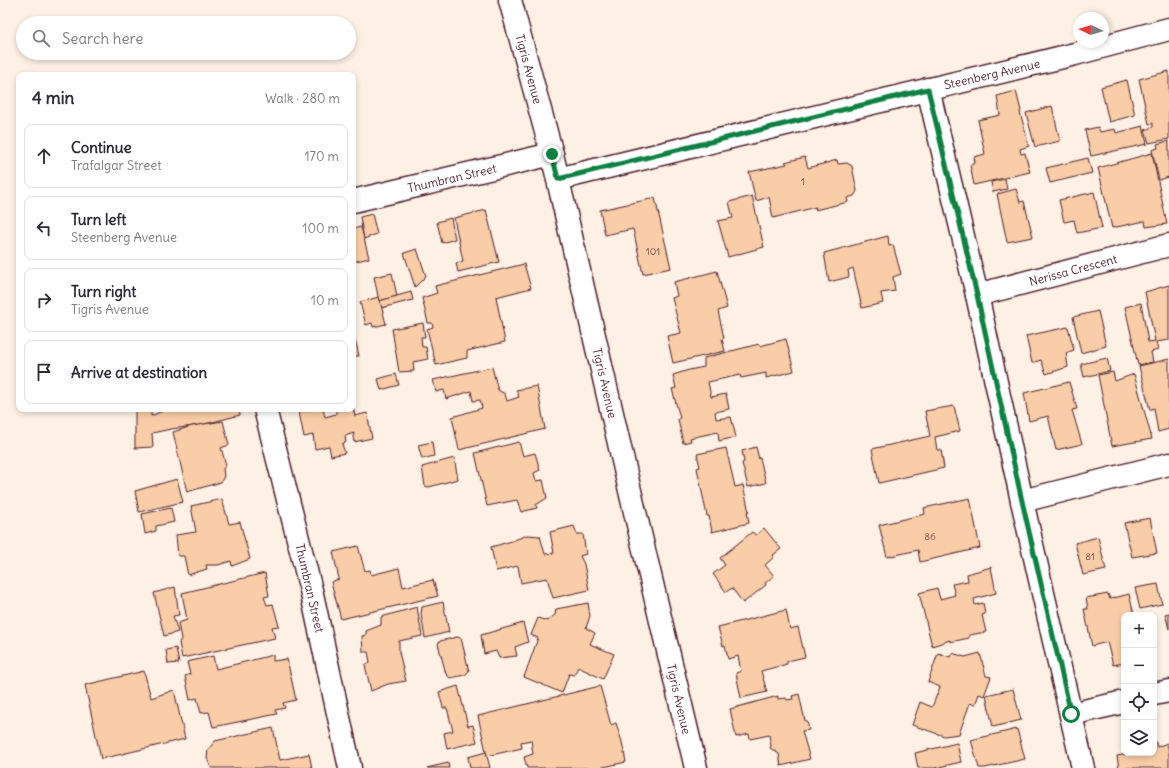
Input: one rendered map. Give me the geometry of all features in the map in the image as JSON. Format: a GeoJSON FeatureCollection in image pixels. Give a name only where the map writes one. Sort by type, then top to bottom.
{"type":"FeatureCollection","features":[{"type":"Feature","properties":{"kind":"street","name":"Tigris Avenue"},"geometry":{"type":"LineString","coordinates":[[510,0],[552,154],[696,768]]}},
{"type":"Feature","properties":{"kind":"street","name":"Steenberg Avenue"},"geometry":{"type":"LineString","coordinates":[[558,179],[1075,54],[1169,29]]}},
{"type":"Feature","properties":{"kind":"street"},"geometry":{"type":"LineString","coordinates":[[928,89],[977,295],[1083,768]]}},
{"type":"Feature","properties":{"kind":"street","name":"Thumbran Street"},"geometry":{"type":"LineString","coordinates":[[356,200],[552,154]]}},
{"type":"Feature","properties":{"kind":"street","name":"Nerissa Crescent"},"geometry":{"type":"LineString","coordinates":[[977,295],[1169,245]]}},
{"type":"Feature","properties":{"kind":"street","name":"Thumbran Street"},"geometry":{"type":"LineString","coordinates":[[266,412],[312,594],[350,768]]}},
{"type":"Feature","properties":{"kind":"street"},"geometry":{"type":"LineString","coordinates":[[1022,501],[1169,464]]}},
{"type":"Feature","properties":{"kind":"street"},"geometry":{"type":"LineString","coordinates":[[1157,693],[1169,691]]}},
{"type":"Feature","properties":{"kind":"street"},"geometry":{"type":"LineString","coordinates":[[1071,714],[1121,703]]}},
{"type":"Feature","properties":{"kind":"building"},"geometry":{"type":"Polygon","coordinates":[[[1169,71],[1169,139],[1149,143],[1145,130],[1153,127],[1153,123],[1149,124],[1139,79],[1169,71]]]}},
{"type":"Feature","properties":{"kind":"building"},"geometry":{"type":"Polygon","coordinates":[[[1127,80],[1135,115],[1109,122],[1101,87],[1127,80]]]}},
{"type":"Feature","properties":{"kind":"building"},"geometry":{"type":"Polygon","coordinates":[[[1016,91],[1029,146],[1020,149],[1021,154],[1025,153],[1030,172],[974,185],[970,165],[975,163],[974,157],[985,154],[978,120],[1000,115],[997,96],[1016,91]]]}},
{"type":"Feature","properties":{"kind":"building"},"geometry":{"type":"Polygon","coordinates":[[[1052,106],[1060,141],[1035,147],[1026,113],[1052,106]]]}},
{"type":"Feature","properties":{"kind":"building"},"geometry":{"type":"Polygon","coordinates":[[[1143,126],[1147,144],[1091,156],[1085,130],[1098,127],[1100,132],[1115,129],[1116,133],[1143,126]]]}},
{"type":"Feature","properties":{"kind":"building"},"geometry":{"type":"Polygon","coordinates":[[[1168,141],[1169,177],[1159,180],[1152,150],[1158,148],[1157,144],[1168,141]]]}},
{"type":"Feature","properties":{"kind":"building"},"geometry":{"type":"Polygon","coordinates":[[[1152,153],[1167,224],[1146,227],[1145,221],[1112,228],[1098,168],[1152,153]]]}},
{"type":"Feature","properties":{"kind":"building"},"geometry":{"type":"Polygon","coordinates":[[[805,157],[808,168],[837,160],[838,164],[847,163],[852,166],[857,191],[854,196],[847,198],[848,202],[815,210],[816,207],[773,218],[769,197],[756,201],[749,172],[787,164],[785,162],[805,157]]]}},
{"type":"Feature","properties":{"kind":"building"},"geometry":{"type":"Polygon","coordinates":[[[1088,158],[1092,173],[1050,183],[1046,168],[1088,158]]]}},
{"type":"Feature","properties":{"kind":"building"},"geometry":{"type":"Polygon","coordinates":[[[1005,179],[1007,189],[993,192],[991,182],[1005,179]]]}},
{"type":"Feature","properties":{"kind":"building"},"geometry":{"type":"Polygon","coordinates":[[[1016,189],[1020,202],[1024,201],[1033,237],[1007,242],[997,194],[1016,189]]]}},
{"type":"Feature","properties":{"kind":"building"},"geometry":{"type":"Polygon","coordinates":[[[1094,192],[1102,228],[1077,233],[1074,220],[1064,222],[1059,200],[1094,192]]]}},
{"type":"Feature","properties":{"kind":"building"},"geometry":{"type":"Polygon","coordinates":[[[752,196],[764,247],[728,257],[718,221],[733,218],[729,202],[752,196]]]}},
{"type":"Feature","properties":{"kind":"building"},"geometry":{"type":"Polygon","coordinates":[[[655,198],[671,268],[643,274],[633,229],[605,235],[600,210],[655,198]]]}},
{"type":"Feature","properties":{"kind":"building"},"geometry":{"type":"Polygon","coordinates":[[[486,210],[499,262],[458,272],[456,263],[463,261],[454,218],[486,210]]]}},
{"type":"Feature","properties":{"kind":"building"},"geometry":{"type":"Polygon","coordinates":[[[372,214],[377,234],[364,239],[360,217],[372,214]]]}},
{"type":"Feature","properties":{"kind":"building"},"geometry":{"type":"Polygon","coordinates":[[[451,218],[455,239],[442,243],[437,222],[451,218]]]}},
{"type":"Feature","properties":{"kind":"building"},"geometry":{"type":"Polygon","coordinates":[[[361,227],[369,258],[356,261],[356,228],[361,227]]]}},
{"type":"Feature","properties":{"kind":"building"},"geometry":{"type":"Polygon","coordinates":[[[888,236],[889,246],[893,245],[901,274],[893,277],[895,291],[881,293],[883,303],[862,308],[853,268],[848,270],[849,277],[829,282],[824,253],[888,236]]]}},
{"type":"Feature","properties":{"kind":"building"},"geometry":{"type":"Polygon","coordinates":[[[417,249],[426,276],[415,287],[404,253],[417,249]]]}},
{"type":"Feature","properties":{"kind":"building"},"geometry":{"type":"Polygon","coordinates":[[[524,264],[531,288],[496,297],[505,342],[467,351],[467,358],[436,365],[427,329],[433,327],[432,323],[428,323],[422,298],[437,293],[435,286],[524,264]]]}},
{"type":"Feature","properties":{"kind":"building"},"geometry":{"type":"Polygon","coordinates":[[[717,271],[727,308],[718,311],[724,338],[722,339],[725,351],[673,363],[667,336],[681,333],[672,298],[677,296],[674,282],[717,271]]]}},
{"type":"Feature","properties":{"kind":"building"},"geometry":{"type":"Polygon","coordinates":[[[392,273],[397,296],[379,301],[374,277],[392,273]]]}},
{"type":"Feature","properties":{"kind":"building"},"geometry":{"type":"Polygon","coordinates":[[[1169,285],[1169,340],[1156,342],[1158,350],[1151,352],[1153,362],[1138,365],[1125,307],[1141,303],[1148,342],[1155,341],[1145,292],[1169,285]]]}},
{"type":"Feature","properties":{"kind":"building"},"geometry":{"type":"Polygon","coordinates":[[[411,292],[413,300],[381,308],[379,301],[411,292]]]}},
{"type":"Feature","properties":{"kind":"building"},"geometry":{"type":"Polygon","coordinates":[[[379,297],[386,324],[373,327],[372,323],[366,325],[360,302],[379,297]]]}},
{"type":"Feature","properties":{"kind":"building"},"geometry":{"type":"Polygon","coordinates":[[[1098,311],[1106,346],[1081,353],[1073,317],[1098,311]]]}},
{"type":"Feature","properties":{"kind":"building"},"geometry":{"type":"Polygon","coordinates":[[[423,323],[425,337],[421,337],[422,347],[426,347],[428,359],[413,362],[414,371],[399,372],[392,329],[423,323]]]}},
{"type":"Feature","properties":{"kind":"building"},"geometry":{"type":"Polygon","coordinates":[[[1068,327],[1074,350],[1066,353],[1068,367],[1046,374],[1041,360],[1032,363],[1026,336],[1068,327]]]}},
{"type":"Feature","properties":{"kind":"building"},"geometry":{"type":"Polygon","coordinates":[[[786,339],[794,371],[766,378],[766,373],[741,378],[740,375],[708,382],[711,397],[726,394],[729,409],[715,412],[716,419],[731,417],[736,437],[719,441],[718,432],[690,438],[691,441],[683,443],[678,419],[680,418],[672,389],[676,388],[673,375],[704,367],[704,358],[759,344],[760,346],[786,339]]]}},
{"type":"Feature","properties":{"kind":"building"},"geometry":{"type":"Polygon","coordinates":[[[356,343],[359,356],[356,356],[356,343]]]}},
{"type":"Feature","properties":{"kind":"building"},"geometry":{"type":"Polygon","coordinates":[[[1107,358],[1110,371],[1084,377],[1081,364],[1107,358]]]}},
{"type":"Feature","properties":{"kind":"building"},"geometry":{"type":"Polygon","coordinates":[[[1169,359],[1169,429],[1158,432],[1154,408],[1150,410],[1139,366],[1169,359]]]}},
{"type":"Feature","properties":{"kind":"building"},"geometry":{"type":"Polygon","coordinates":[[[492,367],[498,390],[505,394],[507,401],[519,397],[516,390],[537,386],[545,429],[459,450],[452,417],[482,408],[480,400],[473,401],[471,391],[446,399],[444,390],[436,392],[433,380],[492,367]]]}},
{"type":"Feature","properties":{"kind":"building"},"geometry":{"type":"Polygon","coordinates":[[[1113,372],[1115,381],[1134,374],[1152,439],[1112,446],[1098,375],[1113,372]]]}},
{"type":"Feature","properties":{"kind":"building"},"geometry":{"type":"Polygon","coordinates":[[[396,374],[399,385],[381,390],[378,379],[396,374]]]}},
{"type":"Feature","properties":{"kind":"building"},"geometry":{"type":"Polygon","coordinates":[[[1069,382],[1077,409],[1072,410],[1082,444],[1056,450],[1048,416],[1029,421],[1024,393],[1069,382]]]}},
{"type":"Feature","properties":{"kind":"building"},"geometry":{"type":"Polygon","coordinates":[[[954,406],[960,431],[935,437],[937,450],[941,450],[944,468],[879,483],[872,449],[930,436],[925,411],[954,406]]]}},
{"type":"Feature","properties":{"kind":"building"},"geometry":{"type":"Polygon","coordinates":[[[135,412],[151,412],[151,416],[160,412],[240,412],[240,415],[201,425],[152,433],[153,447],[135,448],[135,412]]]}},
{"type":"Feature","properties":{"kind":"building"},"geometry":{"type":"Polygon","coordinates":[[[299,412],[324,412],[325,417],[336,414],[336,412],[354,412],[355,416],[367,413],[372,438],[354,442],[354,433],[345,436],[346,442],[342,444],[345,453],[331,456],[329,446],[315,449],[313,435],[304,437],[299,412]]]}},
{"type":"Feature","properties":{"kind":"building"},"geometry":{"type":"Polygon","coordinates":[[[223,421],[229,445],[221,448],[226,465],[223,469],[224,476],[221,482],[187,492],[173,432],[192,426],[223,421]]]}},
{"type":"Feature","properties":{"kind":"building"},"geometry":{"type":"Polygon","coordinates":[[[432,442],[434,456],[422,459],[418,445],[432,442]]]}},
{"type":"Feature","properties":{"kind":"building"},"geometry":{"type":"Polygon","coordinates":[[[519,442],[523,456],[535,453],[540,470],[534,473],[536,481],[543,480],[547,498],[536,505],[537,508],[521,512],[517,500],[487,506],[475,453],[519,442]]]}},
{"type":"Feature","properties":{"kind":"building"},"geometry":{"type":"Polygon","coordinates":[[[756,447],[766,483],[748,487],[742,463],[744,462],[742,451],[756,447]]]}},
{"type":"Feature","properties":{"kind":"building"},"geometry":{"type":"Polygon","coordinates":[[[726,448],[735,487],[743,485],[749,512],[747,512],[749,523],[712,532],[709,516],[707,516],[697,468],[700,467],[697,454],[726,448]]]}},
{"type":"Feature","properties":{"kind":"building"},"geometry":{"type":"Polygon","coordinates":[[[454,458],[458,479],[429,487],[425,486],[422,467],[454,458]]]}},
{"type":"Feature","properties":{"kind":"building"},"geometry":{"type":"Polygon","coordinates":[[[177,479],[183,502],[139,512],[135,491],[177,479]]]}},
{"type":"Feature","properties":{"kind":"building"},"geometry":{"type":"Polygon","coordinates":[[[970,498],[980,548],[920,562],[918,550],[887,557],[879,525],[925,514],[924,508],[970,498]]]}},
{"type":"Feature","properties":{"kind":"building"},"geometry":{"type":"Polygon","coordinates":[[[222,499],[229,524],[240,522],[250,559],[232,566],[231,561],[218,565],[206,565],[207,569],[188,575],[184,556],[178,556],[176,535],[196,532],[191,506],[222,499]]]}},
{"type":"Feature","properties":{"kind":"building"},"geometry":{"type":"Polygon","coordinates":[[[171,508],[174,522],[156,526],[156,531],[145,534],[142,514],[171,508]]]}},
{"type":"Feature","properties":{"kind":"building"},"geometry":{"type":"Polygon","coordinates":[[[1150,518],[1157,553],[1132,557],[1124,523],[1150,518]]]}},
{"type":"Feature","properties":{"kind":"building"},"geometry":{"type":"Polygon","coordinates":[[[574,526],[577,534],[583,534],[586,554],[580,556],[584,564],[589,590],[553,598],[547,578],[521,583],[518,566],[496,571],[491,547],[527,535],[540,536],[545,554],[554,553],[550,532],[574,526]]]}},
{"type":"Feature","properties":{"kind":"building"},"geometry":{"type":"Polygon","coordinates":[[[764,528],[781,549],[773,555],[774,557],[765,565],[774,576],[765,583],[766,585],[743,603],[732,588],[726,592],[713,574],[725,565],[720,558],[752,532],[756,535],[764,528]]]}},
{"type":"Feature","properties":{"kind":"building"},"geometry":{"type":"Polygon","coordinates":[[[1098,537],[1106,570],[1083,575],[1075,543],[1098,537]]]}},
{"type":"Feature","properties":{"kind":"building"},"geometry":{"type":"Polygon","coordinates":[[[358,546],[365,571],[370,570],[371,575],[399,568],[403,587],[433,580],[438,596],[341,619],[331,582],[339,579],[333,552],[358,546]]]}},
{"type":"Feature","properties":{"kind":"building"},"geometry":{"type":"Polygon","coordinates":[[[991,567],[996,593],[974,599],[975,605],[983,603],[985,614],[982,615],[986,632],[969,635],[969,638],[950,642],[950,640],[932,646],[919,593],[937,588],[940,599],[955,595],[952,584],[968,581],[967,574],[991,567]]]}},
{"type":"Feature","properties":{"kind":"building"},"geometry":{"type":"Polygon","coordinates":[[[265,573],[269,596],[264,597],[267,605],[273,604],[279,626],[272,627],[275,638],[182,658],[179,643],[181,639],[178,623],[187,620],[182,593],[265,573]]]}},
{"type":"Feature","properties":{"kind":"building"},"geometry":{"type":"Polygon","coordinates":[[[1158,584],[1162,604],[1140,609],[1135,588],[1158,584]]]}},
{"type":"Feature","properties":{"kind":"building"},"geometry":{"type":"Polygon","coordinates":[[[175,587],[179,615],[173,616],[178,632],[164,636],[154,593],[175,587]]]}},
{"type":"Feature","properties":{"kind":"building"},"geometry":{"type":"Polygon","coordinates":[[[1108,594],[1110,599],[1129,594],[1133,612],[1121,612],[1121,664],[1113,665],[1107,642],[1092,646],[1084,609],[1088,609],[1086,598],[1108,594]]]}},
{"type":"Feature","properties":{"kind":"building"},"geometry":{"type":"Polygon","coordinates":[[[443,602],[449,632],[425,638],[421,614],[422,607],[443,602]]]}},
{"type":"Feature","properties":{"kind":"building"},"geometry":{"type":"Polygon","coordinates":[[[588,603],[590,616],[586,628],[595,633],[590,644],[614,654],[603,679],[578,667],[574,675],[569,674],[562,693],[524,677],[538,638],[531,635],[538,618],[547,621],[555,615],[556,609],[588,603]]]}},
{"type":"Feature","properties":{"kind":"building"},"geometry":{"type":"Polygon","coordinates":[[[417,607],[422,636],[399,641],[399,652],[406,681],[388,684],[371,691],[365,665],[370,662],[368,652],[363,652],[362,636],[366,635],[366,631],[381,625],[381,617],[417,607]]]}},
{"type":"Feature","properties":{"kind":"building"},"geometry":{"type":"Polygon","coordinates":[[[786,610],[790,629],[798,627],[805,657],[787,661],[787,664],[761,671],[767,692],[741,698],[736,673],[741,671],[738,656],[728,659],[725,645],[723,646],[718,627],[786,610]]]}},
{"type":"Feature","properties":{"kind":"building"},"geometry":{"type":"Polygon","coordinates":[[[1169,613],[1169,629],[1165,614],[1169,613]]]}},
{"type":"Feature","properties":{"kind":"building"},"geometry":{"type":"Polygon","coordinates":[[[523,623],[528,642],[515,647],[517,656],[499,658],[496,651],[484,654],[481,635],[523,623]]]}},
{"type":"Feature","properties":{"kind":"building"},"geometry":{"type":"Polygon","coordinates":[[[457,637],[461,638],[469,671],[465,675],[450,678],[446,674],[438,644],[440,641],[457,637]]]}},
{"type":"Feature","properties":{"kind":"building"},"geometry":{"type":"Polygon","coordinates":[[[176,648],[179,663],[168,664],[166,650],[176,648]]]}},
{"type":"Feature","properties":{"kind":"building"},"geometry":{"type":"Polygon","coordinates":[[[938,653],[950,657],[952,653],[965,657],[980,653],[986,676],[991,677],[984,696],[979,694],[975,705],[970,703],[959,734],[944,736],[912,725],[920,702],[932,707],[940,687],[928,682],[938,653]]]}},
{"type":"Feature","properties":{"kind":"building"},"geometry":{"type":"Polygon","coordinates":[[[273,655],[273,661],[287,659],[296,700],[283,703],[285,708],[275,710],[277,714],[213,727],[209,712],[201,713],[197,698],[190,700],[185,676],[190,674],[187,662],[213,656],[216,669],[273,655]]]}},
{"type":"Feature","properties":{"kind":"building"},"geometry":{"type":"Polygon","coordinates":[[[144,671],[151,698],[174,690],[185,739],[101,759],[85,685],[144,671]]]}},
{"type":"Feature","properties":{"kind":"building"},"geometry":{"type":"Polygon","coordinates":[[[458,686],[468,726],[473,725],[477,742],[447,749],[444,733],[453,731],[447,708],[443,708],[439,692],[458,686]]]}},
{"type":"Feature","properties":{"kind":"building"},"geometry":{"type":"Polygon","coordinates":[[[600,686],[611,725],[616,723],[626,762],[599,768],[527,768],[524,757],[533,754],[531,740],[521,742],[522,748],[487,756],[478,716],[600,686]]]}},
{"type":"Feature","properties":{"kind":"building"},"geometry":{"type":"Polygon","coordinates":[[[1013,689],[1021,720],[993,727],[986,695],[1013,689]]]}},
{"type":"Feature","properties":{"kind":"building"},"geometry":{"type":"Polygon","coordinates":[[[799,694],[805,721],[807,721],[809,730],[802,731],[810,759],[781,766],[779,754],[770,748],[769,735],[750,739],[749,734],[736,737],[730,709],[778,696],[778,699],[793,699],[792,696],[799,694]]]}},
{"type":"Feature","properties":{"kind":"building"},"geometry":{"type":"Polygon","coordinates":[[[273,728],[280,760],[309,754],[312,768],[211,768],[207,758],[208,750],[215,741],[273,728]]]}},
{"type":"Feature","properties":{"kind":"building"},"geometry":{"type":"Polygon","coordinates":[[[1017,729],[1025,759],[979,768],[971,740],[1017,729]]]}},
{"type":"Feature","properties":{"kind":"building"},"geometry":{"type":"Polygon","coordinates":[[[957,743],[961,762],[935,768],[918,768],[915,753],[957,743]]]}},
{"type":"Feature","properties":{"kind":"building"},"geometry":{"type":"Polygon","coordinates":[[[1167,743],[1169,752],[1169,768],[1119,768],[1117,756],[1157,756],[1157,747],[1167,743]]]}},
{"type":"Feature","properties":{"kind":"building"},"geometry":{"type":"Polygon","coordinates":[[[486,752],[490,768],[470,768],[468,757],[486,752]]]}},
{"type":"Feature","properties":{"kind":"building"},"geometry":{"type":"Polygon","coordinates":[[[448,763],[449,768],[427,768],[448,763]]]}},
{"type":"Feature","properties":{"kind":"route"},"geometry":{"type":"LineString","coordinates":[[552,154],[558,179],[928,89],[977,295],[1071,714]]}}]}
